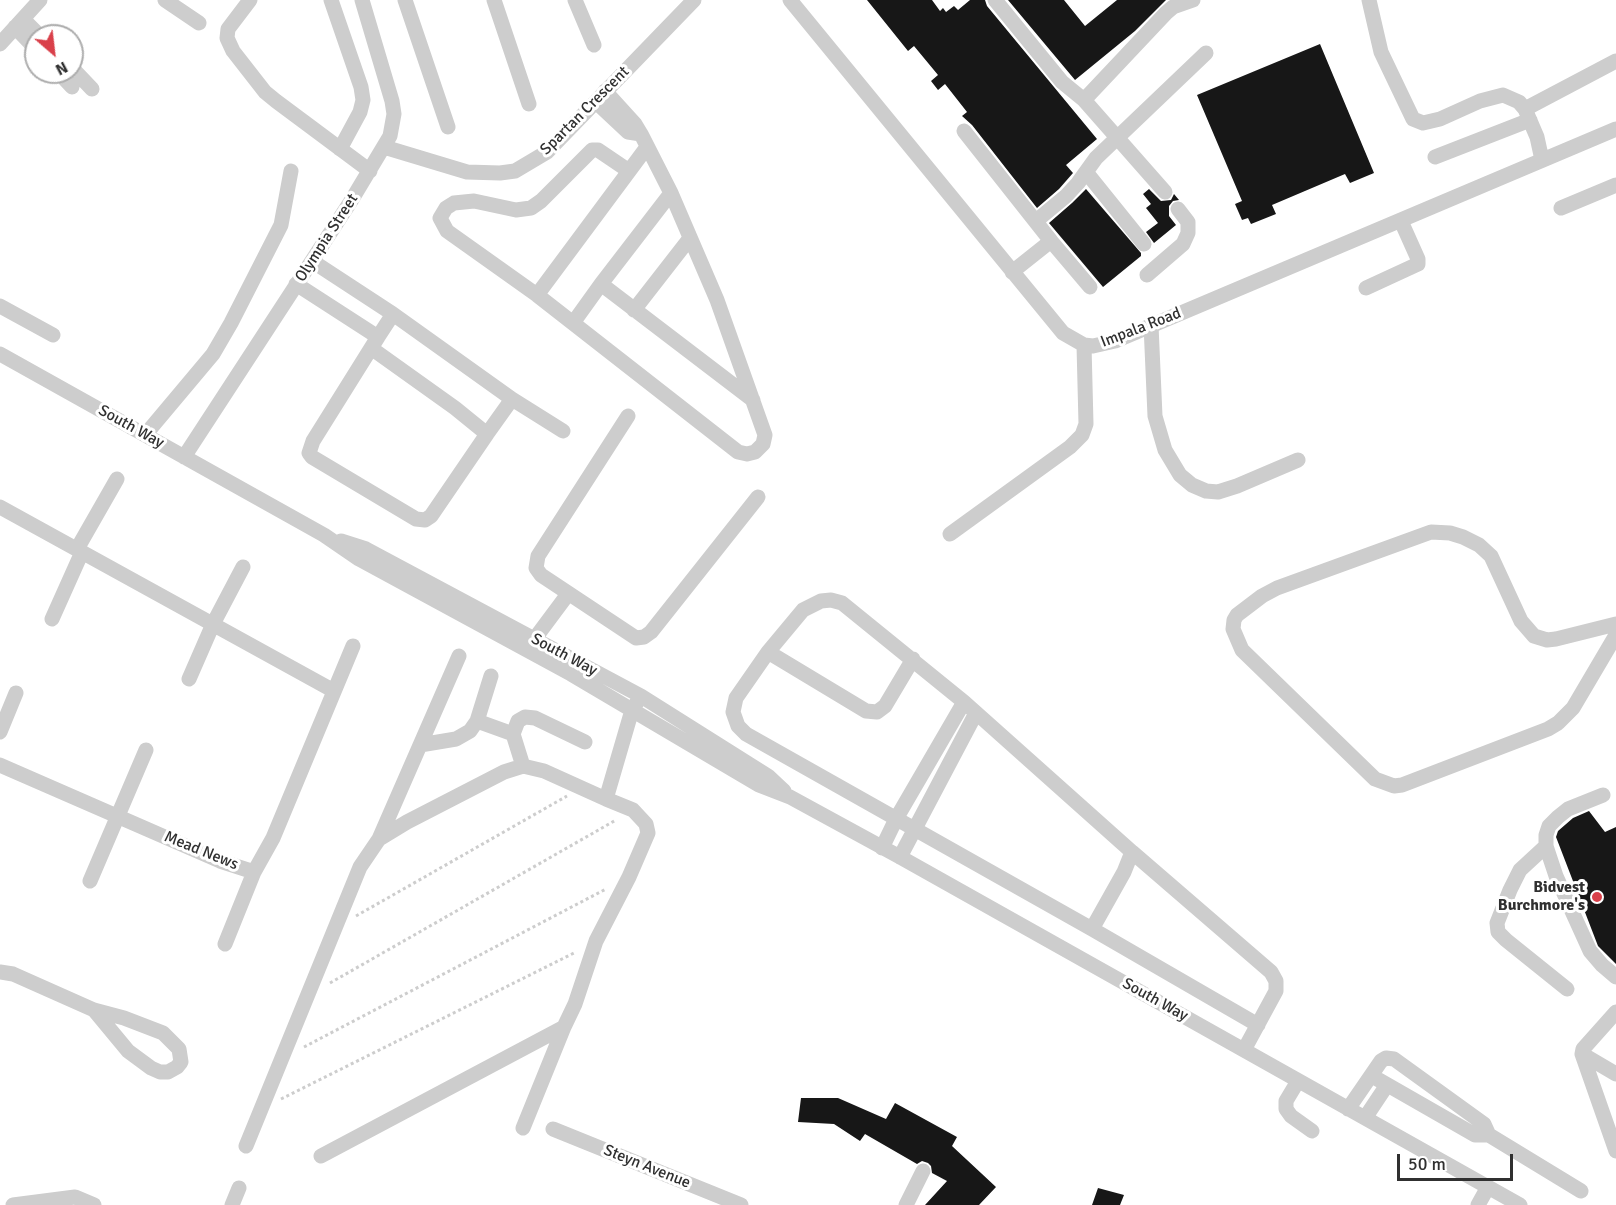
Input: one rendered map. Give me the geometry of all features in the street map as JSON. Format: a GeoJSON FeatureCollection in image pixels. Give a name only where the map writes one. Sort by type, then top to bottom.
{"type":"FeatureCollection","features":[{"type":"Feature","properties":{"kind":"street"},"geometry":{"type":"LineString","coordinates":[[0,44],[40,0]]}},
{"type":"Feature","properties":{"kind":"street"},"geometry":{"type":"LineString","coordinates":[[165,0],[198,23]]}},
{"type":"Feature","properties":{"kind":"street"},"geometry":{"type":"LineString","coordinates":[[250,0],[228,29],[227,38],[233,51],[271,97],[370,171]]}},
{"type":"Feature","properties":{"kind":"street"},"geometry":{"type":"LineString","coordinates":[[331,0],[361,87],[363,100],[360,112],[340,149]]}},
{"type":"Feature","properties":{"kind":"street","name":"Olympia Street"},"geometry":{"type":"LineString","coordinates":[[184,457],[370,171],[393,125],[392,101],[362,0]]}},
{"type":"Feature","properties":{"kind":"street"},"geometry":{"type":"LineString","coordinates":[[405,0],[448,127]]}},
{"type":"Feature","properties":{"kind":"street"},"geometry":{"type":"LineString","coordinates":[[494,0],[529,104]]}},
{"type":"Feature","properties":{"kind":"street"},"geometry":{"type":"LineString","coordinates":[[575,0],[594,45]]}},
{"type":"Feature","properties":{"kind":"street","name":"Spartan Crescent"},"geometry":{"type":"LineString","coordinates":[[384,147],[467,172],[515,171],[547,152],[694,0]]}},
{"type":"Feature","properties":{"kind":"street","name":"Impala Road"},"geometry":{"type":"LineString","coordinates":[[790,0],[1063,333],[1084,345],[1108,343],[1616,129]]}},
{"type":"Feature","properties":{"kind":"street"},"geometry":{"type":"LineString","coordinates":[[995,0],[1062,82],[1084,99],[1166,192]]}},
{"type":"Feature","properties":{"kind":"street"},"geometry":{"type":"LineString","coordinates":[[1084,99],[1101,84],[1166,13],[1173,7],[1193,0]]}},
{"type":"Feature","properties":{"kind":"street"},"geometry":{"type":"LineString","coordinates":[[1369,0],[1381,52],[1413,119],[1423,123],[1440,120],[1480,101],[1503,95],[1519,102],[1528,114],[1537,136],[1542,160]]}},
{"type":"Feature","properties":{"kind":"street"},"geometry":{"type":"LineString","coordinates":[[19,23],[24,26]]}},
{"type":"Feature","properties":{"kind":"street"},"geometry":{"type":"LineString","coordinates":[[19,23],[24,31]]}},
{"type":"Feature","properties":{"kind":"street"},"geometry":{"type":"LineString","coordinates":[[1036,221],[1066,196],[1096,158],[1206,53]]}},
{"type":"Feature","properties":{"kind":"street"},"geometry":{"type":"LineString","coordinates":[[1435,156],[1528,114],[1616,61]]}},
{"type":"Feature","properties":{"kind":"street"},"geometry":{"type":"LineString","coordinates":[[84,81],[92,89]]}},
{"type":"Feature","properties":{"kind":"street"},"geometry":{"type":"LineString","coordinates":[[69,84],[72,87]]}},
{"type":"Feature","properties":{"kind":"street"},"geometry":{"type":"LineString","coordinates":[[600,97],[635,124],[671,193],[717,300],[765,435],[763,444],[755,452],[747,454],[738,452],[537,294],[447,231],[440,218],[446,208],[454,203],[474,201],[516,210],[531,208],[541,201],[592,150],[598,150],[629,171]]}},
{"type":"Feature","properties":{"kind":"street"},"geometry":{"type":"LineString","coordinates":[[964,131],[1090,287]]}},
{"type":"Feature","properties":{"kind":"street"},"geometry":{"type":"LineString","coordinates":[[537,294],[629,171],[644,141]]}},
{"type":"Feature","properties":{"kind":"street"},"geometry":{"type":"LineString","coordinates":[[145,435],[213,354],[231,323],[281,225],[291,171]]}},
{"type":"Feature","properties":{"kind":"street"},"geometry":{"type":"LineString","coordinates":[[1086,172],[1144,244]]}},
{"type":"Feature","properties":{"kind":"street"},"geometry":{"type":"LineString","coordinates":[[1561,208],[1616,185]]}},
{"type":"Feature","properties":{"kind":"street"},"geometry":{"type":"LineString","coordinates":[[573,323],[600,284],[671,193]]}},
{"type":"Feature","properties":{"kind":"street"},"geometry":{"type":"LineString","coordinates":[[1147,275],[1183,244],[1188,233],[1188,222],[1178,209]]}},
{"type":"Feature","properties":{"kind":"street"},"geometry":{"type":"LineString","coordinates":[[1366,288],[1418,264],[1401,221]]}},
{"type":"Feature","properties":{"kind":"street"},"geometry":{"type":"LineString","coordinates":[[634,310],[690,238]]}},
{"type":"Feature","properties":{"kind":"street"},"geometry":{"type":"LineString","coordinates":[[1012,272],[1051,241]]}},
{"type":"Feature","properties":{"kind":"street"},"geometry":{"type":"LineString","coordinates":[[312,261],[562,431]]}},
{"type":"Feature","properties":{"kind":"street"},"geometry":{"type":"LineString","coordinates":[[296,284],[374,342],[486,434]]}},
{"type":"Feature","properties":{"kind":"street"},"geometry":{"type":"LineString","coordinates":[[600,284],[753,400]]}},
{"type":"Feature","properties":{"kind":"street"},"geometry":{"type":"LineString","coordinates":[[0,306],[53,335]]}},
{"type":"Feature","properties":{"kind":"street"},"geometry":{"type":"LineString","coordinates":[[393,314],[313,441],[309,453],[312,457],[416,519],[424,520],[431,516],[512,399]]}},
{"type":"Feature","properties":{"kind":"street"},"geometry":{"type":"LineString","coordinates":[[1151,325],[1155,416],[1165,450],[1180,475],[1192,485],[1206,491],[1218,492],[1299,460]]}},
{"type":"Feature","properties":{"kind":"street"},"geometry":{"type":"LineString","coordinates":[[950,534],[1070,447],[1082,435],[1086,424],[1084,345]]}},
{"type":"Feature","properties":{"kind":"street","name":"South Way"},"geometry":{"type":"LineString","coordinates":[[0,354],[324,535],[366,549],[531,644],[632,710],[759,785],[790,797],[900,857],[1520,1205]]}},
{"type":"Feature","properties":{"kind":"street"},"geometry":{"type":"LineString","coordinates":[[628,416],[538,556],[536,568],[541,575],[568,594],[636,638],[644,637],[651,632],[758,496]]}},
{"type":"Feature","properties":{"kind":"street"},"geometry":{"type":"LineString","coordinates":[[52,619],[79,550],[117,479]]}},
{"type":"Feature","properties":{"kind":"street"},"geometry":{"type":"LineString","coordinates":[[0,507],[334,691]]}},
{"type":"Feature","properties":{"kind":"street"},"geometry":{"type":"LineString","coordinates":[[1616,624],[1556,639],[1547,640],[1534,636],[1521,621],[1491,556],[1479,545],[1463,537],[1450,533],[1431,532],[1277,588],[1237,615],[1233,629],[1242,650],[1375,779],[1394,786],[1402,785],[1548,729],[1558,723],[1573,708],[1616,635]]}},
{"type":"Feature","properties":{"kind":"street"},"geometry":{"type":"LineString","coordinates":[[189,679],[213,624],[243,567]]}},
{"type":"Feature","properties":{"kind":"street"},"geometry":{"type":"LineString","coordinates":[[531,644],[568,594]]}},
{"type":"Feature","properties":{"kind":"street"},"geometry":{"type":"LineString","coordinates":[[1244,1050],[1258,1025],[1276,991],[1276,981],[1271,972],[913,659],[842,603],[831,600],[821,601],[803,610],[768,651],[736,698],[733,712],[738,726],[746,734],[1258,1025]]}},
{"type":"Feature","properties":{"kind":"street","name":"South Way"},"geometry":{"type":"LineString","coordinates":[[531,644],[641,696],[768,776],[790,797]]}},
{"type":"Feature","properties":{"kind":"street","name":"Mead News"},"geometry":{"type":"LineString","coordinates":[[0,765],[220,861],[254,872],[273,838],[353,646]]}},
{"type":"Feature","properties":{"kind":"street"},"geometry":{"type":"LineString","coordinates":[[768,651],[866,711],[877,712],[885,706],[913,659]]}},
{"type":"Feature","properties":{"kind":"street"},"geometry":{"type":"LineString","coordinates":[[246,1146],[360,867],[379,839],[459,656]]}},
{"type":"Feature","properties":{"kind":"street"},"geometry":{"type":"LineString","coordinates":[[420,745],[456,739],[470,731],[477,721],[491,676]]}},
{"type":"Feature","properties":{"kind":"street"},"geometry":{"type":"LineString","coordinates":[[0,732],[16,693]]}},
{"type":"Feature","properties":{"kind":"street"},"geometry":{"type":"LineString","coordinates":[[606,799],[632,710],[641,696]]}},
{"type":"Feature","properties":{"kind":"street"},"geometry":{"type":"LineString","coordinates":[[882,848],[896,819],[964,702]]}},
{"type":"Feature","properties":{"kind":"street"},"geometry":{"type":"LineString","coordinates":[[900,857],[976,713]]}},
{"type":"Feature","properties":{"kind":"street"},"geometry":{"type":"LineString","coordinates":[[523,766],[513,734],[518,721],[525,717],[535,718],[585,742]]}},
{"type":"Feature","properties":{"kind":"street"},"geometry":{"type":"LineString","coordinates":[[477,721],[513,734]]}},
{"type":"Feature","properties":{"kind":"street"},"geometry":{"type":"LineString","coordinates":[[90,881],[146,750]]}},
{"type":"Feature","properties":{"kind":"street"},"geometry":{"type":"LineString","coordinates":[[379,839],[504,772],[523,766],[543,771],[633,810],[646,824],[648,833],[629,877],[596,941],[574,1004],[523,1128]]}},
{"type":"Feature","properties":{"kind":"street"},"geometry":{"type":"LineString","coordinates":[[1603,795],[1568,809],[1558,817],[1549,826],[1546,846],[1556,876],[1590,951],[1616,977]]}},
{"type":"Feature","properties":{"kind":"street"},"geometry":{"type":"LineString","coordinates":[[1546,846],[1520,870],[1497,923],[1498,932],[1567,989]]}},
{"type":"Feature","properties":{"kind":"street"},"geometry":{"type":"LineString","coordinates":[[1092,929],[1124,872],[1132,852]]}},
{"type":"Feature","properties":{"kind":"street"},"geometry":{"type":"LineString","coordinates":[[225,944],[254,872]]}},
{"type":"Feature","properties":{"kind":"street"},"geometry":{"type":"LineString","coordinates":[[0,972],[13,974],[94,1010],[124,1018],[163,1033],[179,1049],[181,1062],[168,1072],[160,1072],[151,1068],[128,1051],[94,1010]]}},
{"type":"Feature","properties":{"kind":"street"},"geometry":{"type":"LineString","coordinates":[[1616,1012],[1583,1049],[1582,1054],[1616,1151]]}},
{"type":"Feature","properties":{"kind":"street"},"geometry":{"type":"LineString","coordinates":[[321,1156],[564,1027]]}},
{"type":"Feature","properties":{"kind":"street"},"geometry":{"type":"LineString","coordinates":[[1582,1054],[1616,1074]]}},
{"type":"Feature","properties":{"kind":"street"},"geometry":{"type":"LineString","coordinates":[[1348,1109],[1381,1061],[1386,1058],[1394,1059],[1484,1124],[1489,1134],[1581,1191]]}},
{"type":"Feature","properties":{"kind":"street"},"geometry":{"type":"LineString","coordinates":[[1372,1076],[1475,1135],[1489,1134]]}},
{"type":"Feature","properties":{"kind":"street"},"geometry":{"type":"LineString","coordinates":[[1298,1081],[1286,1101],[1286,1109],[1291,1116],[1312,1131]]}},
{"type":"Feature","properties":{"kind":"street"},"geometry":{"type":"LineString","coordinates":[[1365,1118],[1387,1085]]}},
{"type":"Feature","properties":{"kind":"street"},"geometry":{"type":"LineString","coordinates":[[1599,1105],[1616,1115]]}},
{"type":"Feature","properties":{"kind":"street","name":"Steyn Avenue"},"geometry":{"type":"LineString","coordinates":[[553,1129],[741,1205]]}},
{"type":"Feature","properties":{"kind":"street"},"geometry":{"type":"LineString","coordinates":[[906,1205],[923,1171]]}},
{"type":"Feature","properties":{"kind":"street"},"geometry":{"type":"LineString","coordinates":[[1478,1205],[1488,1187]]}},
{"type":"Feature","properties":{"kind":"street"},"geometry":{"type":"LineString","coordinates":[[232,1205],[239,1188]]}},
{"type":"Feature","properties":{"kind":"street"},"geometry":{"type":"LineString","coordinates":[[13,1205],[75,1197],[94,1205]]}},
{"type":"Feature","properties":{"kind":"path"},"geometry":{"type":"LineString","coordinates":[[335,928],[582,788]]}},
{"type":"Feature","properties":{"kind":"path"},"geometry":{"type":"LineString","coordinates":[[308,995],[633,810]]}},
{"type":"Feature","properties":{"kind":"path"},"geometry":{"type":"LineString","coordinates":[[282,1058],[629,877]]}},
{"type":"Feature","properties":{"kind":"path"},"geometry":{"type":"LineString","coordinates":[[261,1109],[596,941]]}},
{"type":"Feature","properties":{"kind":"building"},"geometry":{"type":"Polygon","coordinates":[[[867,0],[932,0],[940,11],[943,8],[946,12],[954,6],[958,10],[970,0],[985,0],[987,6],[1097,139],[1066,165],[1073,173],[1059,189],[1037,208],[972,125],[962,116],[967,112],[945,84],[938,90],[931,81],[938,75],[914,46],[908,51],[867,0]]]}},
{"type":"Feature","properties":{"kind":"building"},"geometry":{"type":"Polygon","coordinates":[[[1008,0],[1064,0],[1085,26],[1117,0],[1166,0],[1135,31],[1075,80],[1008,0]]]}},
{"type":"Feature","properties":{"kind":"building"},"geometry":{"type":"Polygon","coordinates":[[[1320,44],[1374,173],[1350,183],[1345,174],[1272,205],[1276,214],[1251,224],[1248,218],[1242,220],[1235,204],[1242,201],[1197,95],[1320,44]]]}},
{"type":"Feature","properties":{"kind":"building"},"geometry":{"type":"Polygon","coordinates":[[[1086,189],[1141,253],[1141,256],[1103,287],[1049,223],[1086,189]]]}},
{"type":"Feature","properties":{"kind":"building"},"geometry":{"type":"Polygon","coordinates":[[[1149,189],[1161,201],[1171,200],[1174,194],[1179,200],[1173,201],[1169,206],[1169,216],[1176,225],[1154,243],[1146,232],[1158,223],[1146,208],[1151,204],[1143,194],[1149,189]]]}},
{"type":"Feature","properties":{"kind":"building","name":"Bidvest Burchmore's"},"geometry":{"type":"Polygon","coordinates":[[[1589,811],[1605,832],[1616,827],[1616,964],[1598,946],[1556,837],[1558,831],[1573,818],[1589,811]]]}},
{"type":"Feature","properties":{"kind":"building"},"geometry":{"type":"Polygon","coordinates":[[[801,1098],[838,1098],[886,1119],[895,1103],[957,1137],[952,1146],[996,1187],[979,1205],[925,1205],[947,1181],[932,1173],[928,1163],[922,1161],[917,1164],[865,1134],[860,1141],[834,1124],[798,1122],[801,1098]]]}},
{"type":"Feature","properties":{"kind":"building"},"geometry":{"type":"Polygon","coordinates":[[[1098,1188],[1124,1195],[1120,1205],[1092,1205],[1098,1188]]]}},
{"type":"Feature","properties":{"kind":"place","name":"Bidvest Burchmore's"},"geometry":{"type":"Point","coordinates":[1597,897]}}]}
